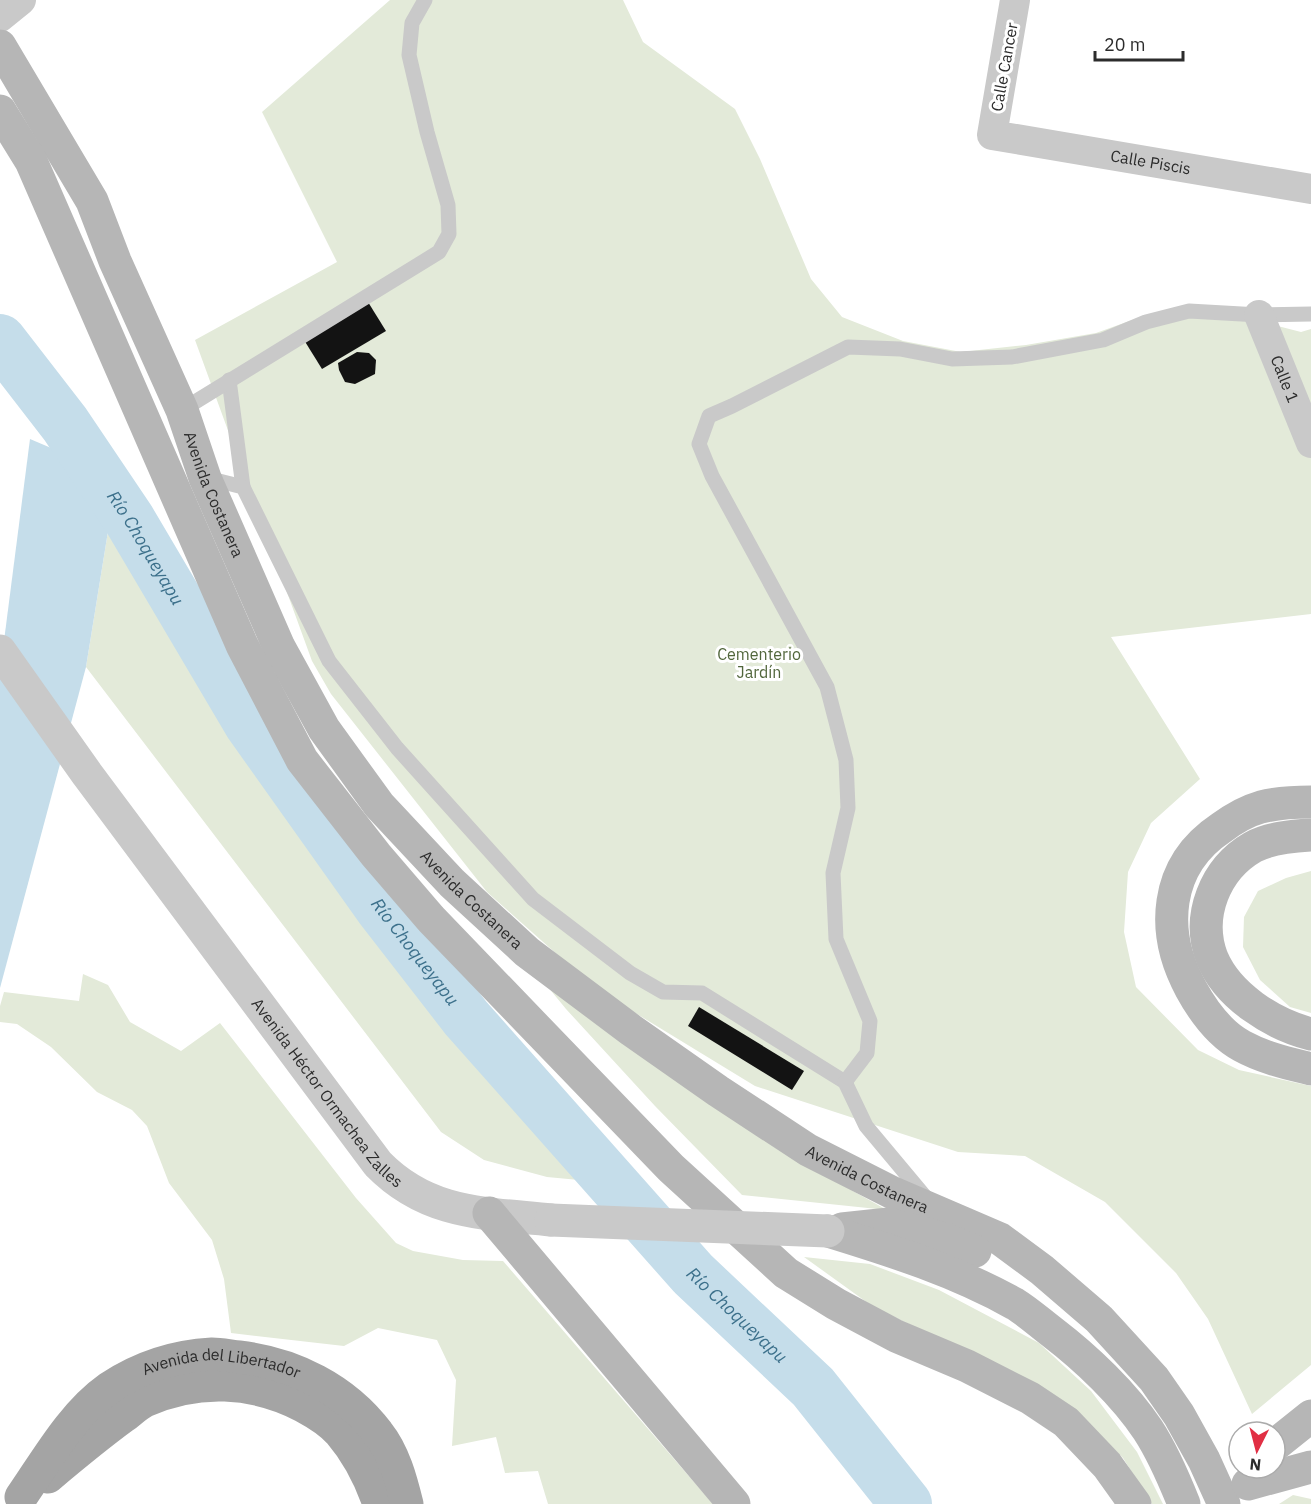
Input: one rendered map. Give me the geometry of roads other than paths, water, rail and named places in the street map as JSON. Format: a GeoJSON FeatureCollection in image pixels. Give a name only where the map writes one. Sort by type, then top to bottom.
{"type":"FeatureCollection","features":[{"type":"Feature","properties":{"kind":"main road","name":"Avenida Costanera"},"geometry":{"type":"LineString","coordinates":[[0,46],[92,201],[115,261],[182,410],[206,478],[279,647],[324,729],[379,805],[452,883],[527,952],[631,1030],[808,1150],[893,1193],[1000,1239],[1042,1270],[1099,1319],[1154,1379],[1179,1415],[1204,1460],[1239,1490]]}},
{"type":"Feature","properties":{"kind":"main road","name":"Avenida Costanera"},"geometry":{"type":"LineString","coordinates":[[0,111],[31,160],[242,645],[302,760],[376,855],[431,919],[671,1168],[786,1273],[836,1304],[896,1336],[967,1366],[1030,1398],[1066,1422],[1107,1465],[1134,1504]]}},
{"type":"Feature","properties":{"kind":"main road"},"geometry":{"type":"LineString","coordinates":[[1311,802],[1260,807],[1236,818],[1211,835],[1192,855],[1179,875],[1172,898],[1172,927],[1176,949],[1184,976],[1205,1011],[1241,1046],[1275,1060],[1311,1069]]}},
{"type":"Feature","properties":{"kind":"main road"},"geometry":{"type":"LineString","coordinates":[[1311,835],[1277,839],[1254,846],[1234,860],[1217,883],[1208,903],[1206,922],[1212,957],[1241,998],[1270,1017],[1311,1034]]}},
{"type":"Feature","properties":{"kind":"main road"},"geometry":{"type":"LineString","coordinates":[[1172,898],[1208,903]]}},
{"type":"Feature","properties":{"kind":"main road"},"geometry":{"type":"LineString","coordinates":[[489,1213],[734,1504]]}},
{"type":"Feature","properties":{"kind":"main road"},"geometry":{"type":"LineString","coordinates":[[828,1231],[889,1224],[948,1240],[990,1257],[1042,1270]]}},
{"type":"Feature","properties":{"kind":"main road"},"geometry":{"type":"LineString","coordinates":[[828,1231],[925,1262],[960,1276],[1018,1306],[1065,1342],[1102,1375],[1147,1430],[1173,1477],[1184,1504]]}},
{"type":"Feature","properties":{"kind":"main road","name":"Avenida del Libertador"},"geometry":{"type":"LineString","coordinates":[[17,1501],[58,1442],[80,1416],[108,1389],[138,1372],[168,1361],[213,1354],[256,1359],[308,1375],[353,1404],[380,1435],[392,1458],[407,1504]]}},
{"type":"Feature","properties":{"kind":"main road","name":"Avenida del Libertador"},"geometry":{"type":"LineString","coordinates":[[17,1501],[143,1402],[177,1389],[212,1384],[252,1386],[288,1398],[316,1413],[338,1431],[359,1457],[379,1504]]}},
{"type":"Feature","properties":{"kind":"main road"},"geometry":{"type":"LineString","coordinates":[[1287,1435],[1311,1416]]}},
{"type":"Feature","properties":{"kind":"main road"},"geometry":{"type":"LineString","coordinates":[[1239,1490],[1307,1471]]}},
{"type":"Feature","properties":{"kind":"street"},"geometry":{"type":"LineString","coordinates":[[0,17],[21,0]]}},
{"type":"Feature","properties":{"kind":"street","name":"Calle Cancer"},"geometry":{"type":"LineString","coordinates":[[992,135],[1016,0]]}},
{"type":"Feature","properties":{"kind":"street","name":"Calle Piscis"},"geometry":{"type":"LineString","coordinates":[[992,135],[1311,189]]}},
{"type":"Feature","properties":{"kind":"street","name":"Calle 1"},"geometry":{"type":"LineString","coordinates":[[1259,315],[1311,443]]}},
{"type":"Feature","properties":{"kind":"street","name":"Avenida Héctor Ormachea Zalles"},"geometry":{"type":"LineString","coordinates":[[0,651],[87,774],[378,1164],[408,1190],[449,1207],[550,1220],[828,1231]]}},
{"type":"Feature","properties":{"kind":"lane"},"geometry":{"type":"LineString","coordinates":[[182,410],[439,252],[449,234],[448,205],[427,132],[409,55],[412,23],[424,0]]}},
{"type":"Feature","properties":{"kind":"lane"},"geometry":{"type":"LineString","coordinates":[[845,1082],[867,1053],[870,1021],[836,939],[833,873],[848,808],[846,760],[827,687],[712,476],[699,444],[709,416],[848,347],[900,349],[952,359],[1012,357],[1103,340],[1146,322],[1189,312],[1259,315],[1311,314]]}},
{"type":"Feature","properties":{"kind":"lane"},"geometry":{"type":"LineString","coordinates":[[229,380],[243,487],[329,661],[397,748],[533,899],[630,973],[663,992],[702,993],[845,1082],[866,1126],[938,1213]]}},
{"type":"Feature","properties":{"kind":"lane"},"geometry":{"type":"LineString","coordinates":[[206,478],[243,487]]}},
{"type":"Feature","properties":{"kind":"water"},"geometry":{"type":"Polygon","coordinates":[[[30,439],[117,476],[86,667],[0,988],[0,672],[30,439]]]}},
{"type":"Feature","properties":{"kind":"waterway","name":"Río Choqueyapu"},"geometry":{"type":"LineString","coordinates":[[0,340],[65,424],[129,519],[250,724],[380,907],[466,1018],[693,1274],[813,1387],[906,1504]]}},
{"type":"Feature","properties":{"kind":"park label","name":"Cementerio Jardín"},"geometry":{"type":"Point","coordinates":[759,663]}}]}
